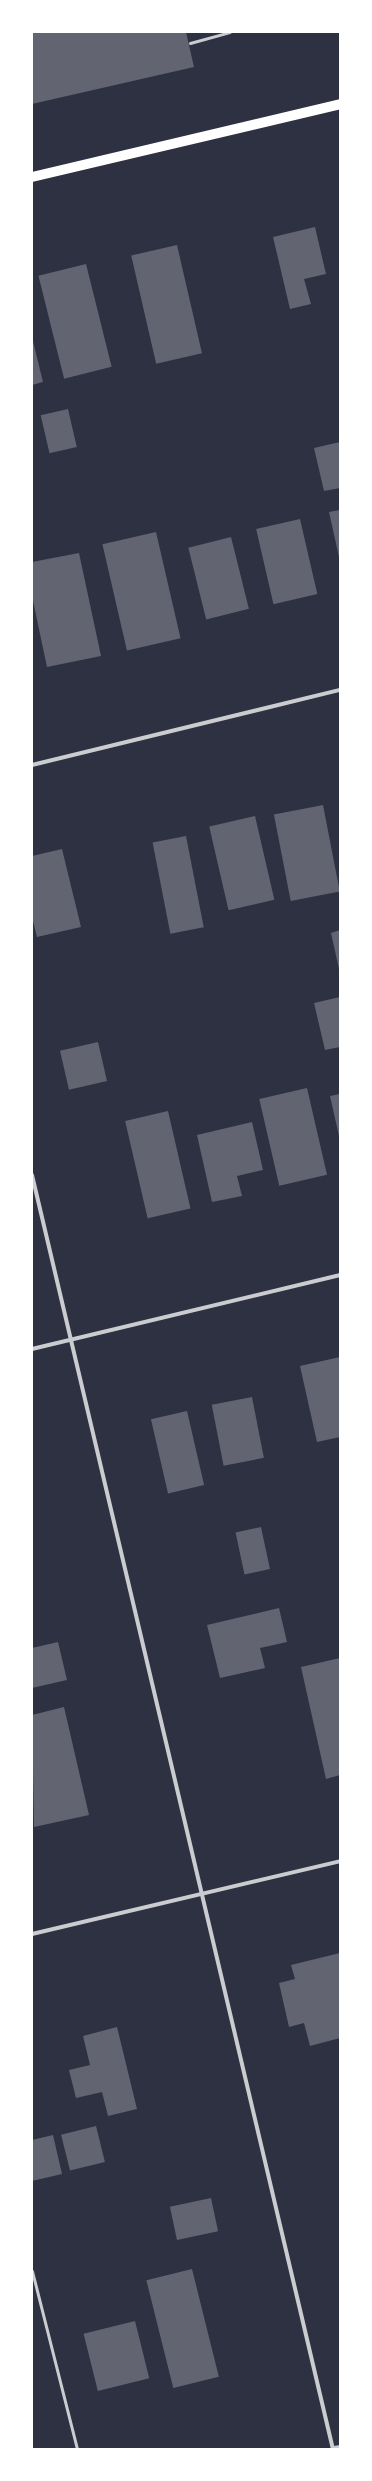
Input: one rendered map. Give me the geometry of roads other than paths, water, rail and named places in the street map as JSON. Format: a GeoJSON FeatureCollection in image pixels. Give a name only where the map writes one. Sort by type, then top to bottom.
{"type":"FeatureCollection","features":[{"type":"Feature","properties":{"kind":"main road"},"geometry":{"type":"LineString","coordinates":[[32,177],[340,104]]}},
{"type":"Feature","properties":{"kind":"street"},"geometry":{"type":"LineString","coordinates":[[32,765],[340,690]]}},
{"type":"Feature","properties":{"kind":"street"},"geometry":{"type":"LineString","coordinates":[[32,1174],[201,1894],[334,2449],[340,2448]]}},
{"type":"Feature","properties":{"kind":"street"},"geometry":{"type":"LineString","coordinates":[[32,1349],[340,1275]]}},
{"type":"Feature","properties":{"kind":"street"},"geometry":{"type":"LineString","coordinates":[[32,1934],[340,1861]]}},
{"type":"Feature","properties":{"kind":"lane"},"geometry":{"type":"LineString","coordinates":[[190,43],[230,32]]}},
{"type":"Feature","properties":{"kind":"lane"},"geometry":{"type":"LineString","coordinates":[[32,2271],[77,2449]]}}]}
